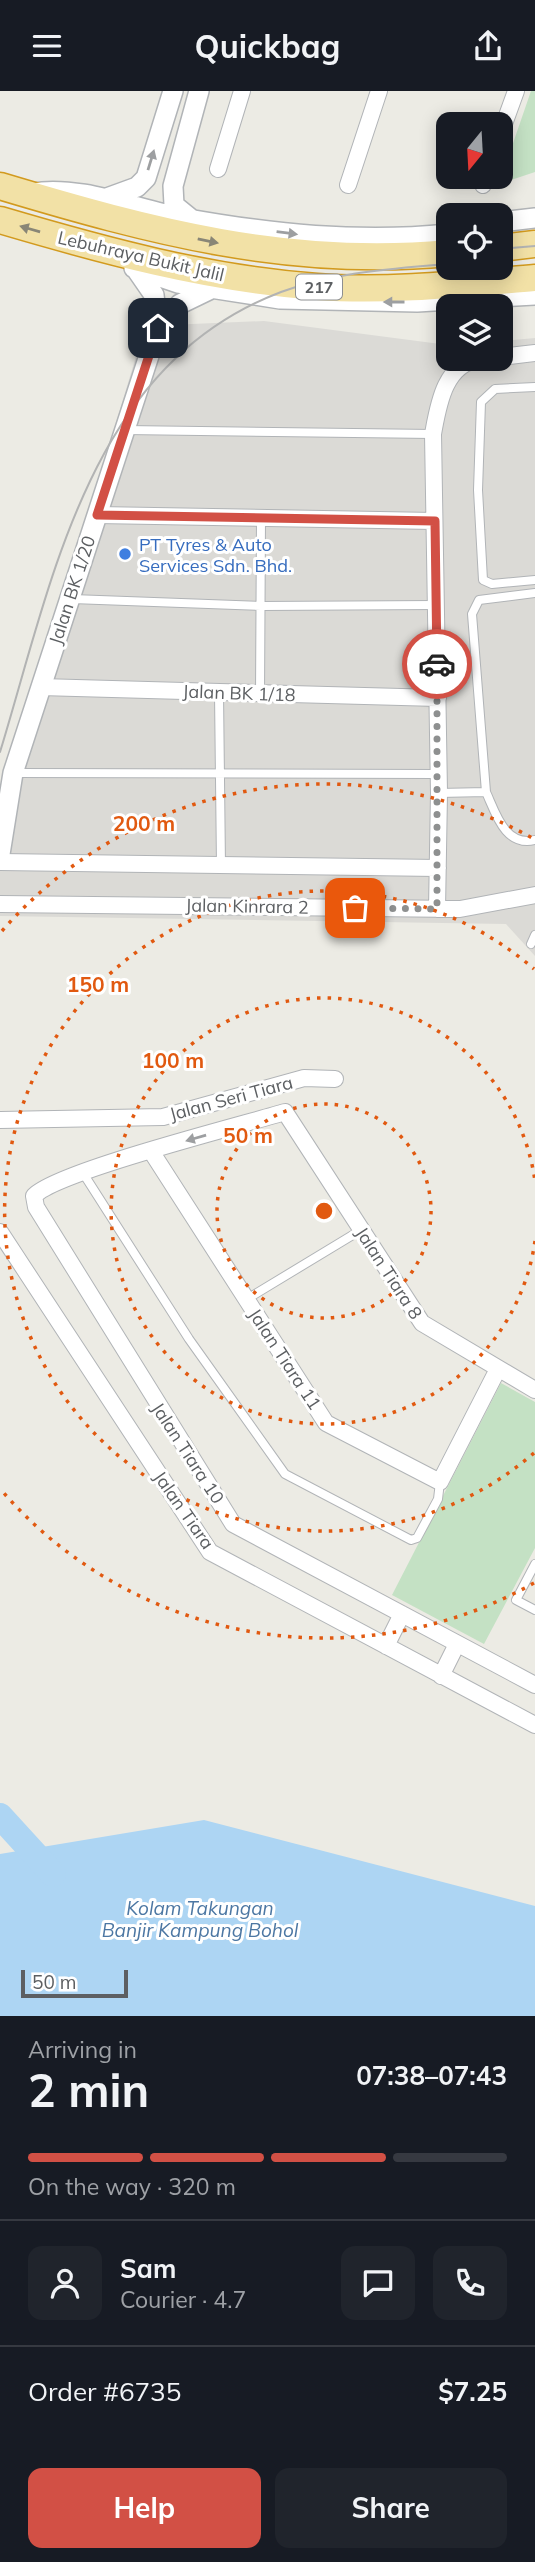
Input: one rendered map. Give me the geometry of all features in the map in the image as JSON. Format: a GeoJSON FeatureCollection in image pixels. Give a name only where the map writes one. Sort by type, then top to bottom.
{"type":"FeatureCollection","features":[{"type":"Feature","properties":{"kind":"highway","name":"Lebuhraya Bukit Jalil"},"geometry":{"type":"LineString","coordinates":[[0,186],[212,243],[341,256],[436,253]]}},
{"type":"Feature","properties":{"kind":"highway","name":"Lebuhraya Bukit Jalil"},"geometry":{"type":"LineString","coordinates":[[0,220],[106,251],[190,271],[320,287],[429,287],[535,278]]}},
{"type":"Feature","properties":{"kind":"highway"},"geometry":{"type":"LineString","coordinates":[[513,247],[535,244]]}},
{"type":"Feature","properties":{"kind":"street"},"geometry":{"type":"LineString","coordinates":[[103,199],[137,187],[145,178],[173,91]]}},
{"type":"Feature","properties":{"kind":"street"},"geometry":{"type":"LineString","coordinates":[[191,219],[174,205],[173,186],[199,91]]}},
{"type":"Feature","properties":{"kind":"street"},"geometry":{"type":"LineString","coordinates":[[218,169],[242,91]]}},
{"type":"Feature","properties":{"kind":"street"},"geometry":{"type":"LineString","coordinates":[[348,185],[379,91]]}},
{"type":"Feature","properties":{"kind":"street"},"geometry":{"type":"LineString","coordinates":[[508,112],[516,91]]}},
{"type":"Feature","properties":{"kind":"street"},"geometry":{"type":"LineString","coordinates":[[28,194],[57,189],[191,219],[337,239],[436,235]]}},
{"type":"Feature","properties":{"kind":"street"},"geometry":{"type":"LineString","coordinates":[[513,221],[535,218]]}},
{"type":"Feature","properties":{"kind":"street"},"geometry":{"type":"LineString","coordinates":[[106,251],[136,269],[178,283],[280,299],[417,302],[535,295]]}},
{"type":"Feature","properties":{"kind":"street","name":"Jalan BK 1/20"},"geometry":{"type":"LineString","coordinates":[[136,269],[153,295],[158,328]]}},
{"type":"Feature","properties":{"kind":"street","name":"Jalan BK 1/20"},"geometry":{"type":"LineString","coordinates":[[0,855],[2,818],[13,773],[158,328],[180,304],[215,287]]}},
{"type":"Feature","properties":{"kind":"street"},"geometry":{"type":"LineString","coordinates":[[513,355],[535,353]]}},
{"type":"Feature","properties":{"kind":"street"},"geometry":{"type":"LineString","coordinates":[[437,909],[439,793],[433,434],[442,388],[459,371]]}},
{"type":"Feature","properties":{"kind":"street"},"geometry":{"type":"LineString","coordinates":[[97,515],[435,521]]}},
{"type":"Feature","properties":{"kind":"street","name":"Jalan BK 1/18"},"geometry":{"type":"LineString","coordinates":[[40,687],[438,698]]}},
{"type":"Feature","properties":{"kind":"street"},"geometry":{"type":"LineString","coordinates":[[0,862],[438,868]]}},
{"type":"Feature","properties":{"kind":"street","name":"Jalan Kinrara 2"},"geometry":{"type":"LineString","coordinates":[[0,904],[460,909],[535,895]]}},
{"type":"Feature","properties":{"kind":"street","name":"Jalan Seri Tiara"},"geometry":{"type":"LineString","coordinates":[[0,1119],[163,1118],[304,1078],[335,1079]]}},
{"type":"Feature","properties":{"kind":"street","name":"Jalan Tiara 10"},"geometry":{"type":"LineString","coordinates":[[285,1112],[151,1151],[41,1188],[34,1196],[36,1207],[233,1524],[535,1685]]}},
{"type":"Feature","properties":{"kind":"street","name":"Jalan Tiara 8"},"geometry":{"type":"LineString","coordinates":[[285,1112],[422,1323],[535,1390]]}},
{"type":"Feature","properties":{"kind":"street","name":"Jalan Tiara 11"},"geometry":{"type":"LineString","coordinates":[[151,1151],[327,1423],[440,1482]]}},
{"type":"Feature","properties":{"kind":"street","name":"Jalan Tiara"},"geometry":{"type":"LineString","coordinates":[[0,1232],[210,1552],[535,1725]]}},
{"type":"Feature","properties":{"kind":"street"},"geometry":{"type":"LineString","coordinates":[[440,1482],[498,1369]]}},
{"type":"Feature","properties":{"kind":"street"},"geometry":{"type":"LineString","coordinates":[[387,1646],[402,1614]]}},
{"type":"Feature","properties":{"kind":"street"},"geometry":{"type":"LineString","coordinates":[[441,1675],[457,1644]]}},
{"type":"Feature","properties":{"kind":"lane"},"geometry":{"type":"LineString","coordinates":[[535,387],[495,389],[481,403],[478,490],[483,580],[492,584],[535,580]]}},
{"type":"Feature","properties":{"kind":"lane"},"geometry":{"type":"LineString","coordinates":[[125,430],[433,434]]}},
{"type":"Feature","properties":{"kind":"lane"},"geometry":{"type":"LineString","coordinates":[[260,694],[261,519]]}},
{"type":"Feature","properties":{"kind":"lane"},"geometry":{"type":"LineString","coordinates":[[535,593],[479,600],[474,607],[486,792],[504,830],[514,839],[527,842],[535,840]]}},
{"type":"Feature","properties":{"kind":"lane"},"geometry":{"type":"LineString","coordinates":[[70,599],[261,606],[436,605]]}},
{"type":"Feature","properties":{"kind":"lane"},"geometry":{"type":"LineString","coordinates":[[219,693],[221,866]]}},
{"type":"Feature","properties":{"kind":"lane"},"geometry":{"type":"LineString","coordinates":[[13,773],[438,774]]}},
{"type":"Feature","properties":{"kind":"lane"},"geometry":{"type":"LineString","coordinates":[[439,793],[486,792]]}},
{"type":"Feature","properties":{"kind":"lane"},"geometry":{"type":"LineString","coordinates":[[531,944],[535,935]]}},
{"type":"Feature","properties":{"kind":"lane"},"geometry":{"type":"LineString","coordinates":[[83,1173],[189,1339],[285,1474],[411,1540],[416,1538],[438,1499],[440,1482]]}},
{"type":"Feature","properties":{"kind":"lane"},"geometry":{"type":"LineString","coordinates":[[247,1299],[361,1230]]}},
{"type":"Feature","properties":{"kind":"lane"},"geometry":{"type":"LineString","coordinates":[[535,1564],[516,1600],[535,1610]]}},
{"type":"Feature","properties":{"kind":"shaded area"},"geometry":{"type":"Polygon","coordinates":[[[264,321],[436,343],[436,371],[513,371],[513,340],[535,338],[535,956],[506,924],[0,916],[0,811],[145,326],[264,321]]]}},
{"type":"Feature","properties":{"kind":"green space"},"geometry":{"type":"Polygon","coordinates":[[[531,91],[535,91],[535,172],[513,179],[513,143],[531,91]]]}},
{"type":"Feature","properties":{"kind":"green space"},"geometry":{"type":"Polygon","coordinates":[[[501,1383],[535,1402],[535,1548],[484,1644],[392,1595],[501,1383]]]}},
{"type":"Feature","properties":{"kind":"water","name":"Kolam Takungan Banjir Kampung Bohol"},"geometry":{"type":"Polygon","coordinates":[[[204,1820],[535,1906],[535,2016],[0,2016],[0,1854],[204,1820]]]}},
{"type":"Feature","properties":{"kind":"waterway"},"geometry":{"type":"LineString","coordinates":[[0,1816],[53,1874]]}},
{"type":"Feature","properties":{"kind":"tram line"},"geometry":{"type":"LineString","coordinates":[[513,248],[535,246]]}},
{"type":"Feature","properties":{"kind":"tram line"},"geometry":{"type":"LineString","coordinates":[[0,752],[39,617],[88,485],[122,424],[164,370],[216,326],[281,292],[342,276],[436,265]]}},
{"type":"Feature","properties":{"kind":"way so far"},"geometry":{"type":"LineString","coordinates":[[355,908],[437,909],[437,664]]}},
{"type":"Feature","properties":{"kind":"place","name":"PT Tyres & Auto Services Sdn. Bhd."},"geometry":{"type":"Point","coordinates":[125,554]}},
{"type":"Feature","properties":{"kind":"route"},"geometry":{"type":"LineString","coordinates":[[158,328],[97,515],[435,521],[437,664]]}}]}
